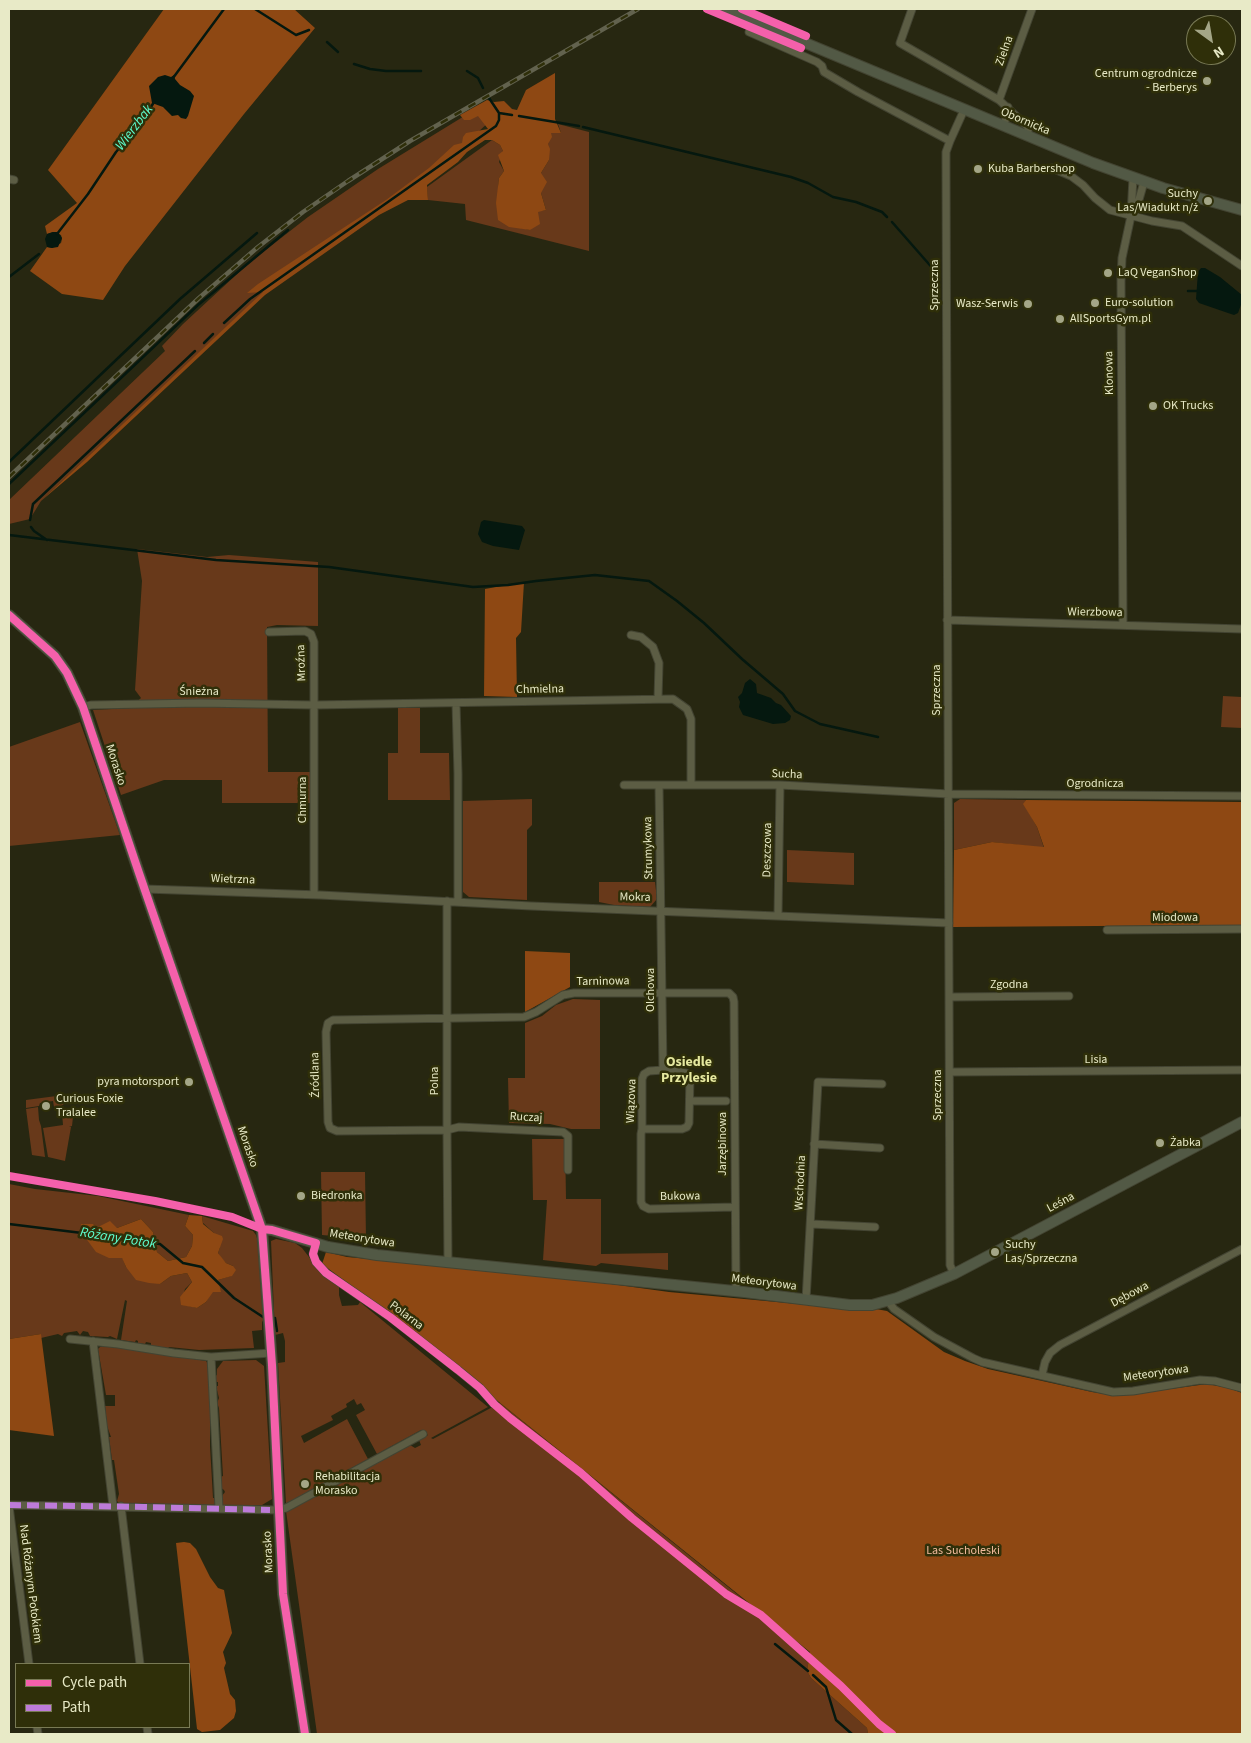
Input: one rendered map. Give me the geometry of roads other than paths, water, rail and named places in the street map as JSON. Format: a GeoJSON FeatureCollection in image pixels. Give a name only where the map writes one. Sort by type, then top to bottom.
{"type":"FeatureCollection","features":[{"type":"Feature","properties":{"kind":"street","name":"Obornicka"},"geometry":{"type":"LineString","coordinates":[[724,9],[1002,126],[1144,182],[1242,210]]}},
{"type":"Feature","properties":{"kind":"street"},"geometry":{"type":"LineString","coordinates":[[912,9],[900,43],[999,100],[1028,127],[1028,136]]}},
{"type":"Feature","properties":{"kind":"street","name":"Zielna"},"geometry":{"type":"LineString","coordinates":[[999,100],[1032,9]]}},
{"type":"Feature","properties":{"kind":"street"},"geometry":{"type":"LineString","coordinates":[[749,32],[817,62],[822,66],[824,72],[950,141]]}},
{"type":"Feature","properties":{"kind":"street"},"geometry":{"type":"LineString","coordinates":[[1002,126],[1008,116],[1008,107]]}},
{"type":"Feature","properties":{"kind":"street","name":"Sprzeczna"},"geometry":{"type":"LineString","coordinates":[[954,1274],[950,1265],[946,152],[964,110]]}},
{"type":"Feature","properties":{"kind":"street"},"geometry":{"type":"LineString","coordinates":[[1052,168],[1071,176],[1110,210],[1182,226],[1242,266]]}},
{"type":"Feature","properties":{"kind":"street"},"geometry":{"type":"LineString","coordinates":[[1131,216],[1134,178]]}},
{"type":"Feature","properties":{"kind":"street"},"geometry":{"type":"LineString","coordinates":[[1131,216],[1138,203],[1144,182]]}},
{"type":"Feature","properties":{"kind":"street","name":"Klonowa"},"geometry":{"type":"LineString","coordinates":[[1123,624],[1121,281],[1122,258],[1131,216]]}},
{"type":"Feature","properties":{"kind":"street","name":"Morasko"},"geometry":{"type":"LineString","coordinates":[[9,615],[55,656],[67,673],[83,706],[144,889],[262,1229],[271,1353],[285,1612],[305,1734]]}},
{"type":"Feature","properties":{"kind":"street","name":"Wierzbowa"},"geometry":{"type":"LineString","coordinates":[[948,620],[1242,629]]}},
{"type":"Feature","properties":{"kind":"street","name":"Mroźna"},"geometry":{"type":"LineString","coordinates":[[269,632],[305,631],[311,634],[314,642],[314,705]]}},
{"type":"Feature","properties":{"kind":"street"},"geometry":{"type":"LineString","coordinates":[[631,635],[641,637],[653,647],[659,663],[658,700]]}},
{"type":"Feature","properties":{"kind":"street","name":"Chmielna"},"geometry":{"type":"LineString","coordinates":[[314,705],[673,699],[687,709],[692,719],[691,785]]}},
{"type":"Feature","properties":{"kind":"street","name":"Śnieżna"},"geometry":{"type":"LineString","coordinates":[[83,706],[200,703],[314,705]]}},
{"type":"Feature","properties":{"kind":"street"},"geometry":{"type":"LineString","coordinates":[[456,703],[458,901]]}},
{"type":"Feature","properties":{"kind":"street","name":"Chmurna"},"geometry":{"type":"LineString","coordinates":[[314,705],[317,895]]}},
{"type":"Feature","properties":{"kind":"street","name":"Sucha"},"geometry":{"type":"LineString","coordinates":[[624,785],[780,785],[948,794]]}},
{"type":"Feature","properties":{"kind":"street","name":"Strumykowa"},"geometry":{"type":"LineString","coordinates":[[659,785],[662,910]]}},
{"type":"Feature","properties":{"kind":"street","name":"Deszczowa"},"geometry":{"type":"LineString","coordinates":[[778,916],[780,785]]}},
{"type":"Feature","properties":{"kind":"street","name":"Ogrodnicza"},"geometry":{"type":"LineString","coordinates":[[948,794],[1242,796]]}},
{"type":"Feature","properties":{"kind":"street","name":"Wietrzna"},"geometry":{"type":"LineString","coordinates":[[144,889],[317,895]]}},
{"type":"Feature","properties":{"kind":"street","name":"Mokra"},"geometry":{"type":"LineString","coordinates":[[317,895],[531,906],[949,923]]}},
{"type":"Feature","properties":{"kind":"street","name":"Polna"},"geometry":{"type":"LineString","coordinates":[[447,901],[448,1262]]}},
{"type":"Feature","properties":{"kind":"street","name":"Olchowa"},"geometry":{"type":"LineString","coordinates":[[662,910],[664,1070]]}},
{"type":"Feature","properties":{"kind":"street","name":"Miodowa"},"geometry":{"type":"LineString","coordinates":[[1107,930],[1242,929]]}},
{"type":"Feature","properties":{"kind":"street","name":"Tarninowa"},"geometry":{"type":"LineString","coordinates":[[447,1019],[524,1017],[536,1012],[563,995],[574,993],[729,993],[733,997]]}},
{"type":"Feature","properties":{"kind":"street","name":"Zgodna"},"geometry":{"type":"LineString","coordinates":[[950,997],[1069,996]]}},
{"type":"Feature","properties":{"kind":"street","name":"Jarzębinowa"},"geometry":{"type":"LineString","coordinates":[[733,997],[736,1292]]}},
{"type":"Feature","properties":{"kind":"street","name":"Źródlana"},"geometry":{"type":"LineString","coordinates":[[447,1019],[333,1020],[328,1023],[326,1032],[328,1122],[330,1128],[337,1131],[447,1130]]}},
{"type":"Feature","properties":{"kind":"street","name":"Wiązowa"},"geometry":{"type":"LineString","coordinates":[[664,1070],[686,1073],[690,1076],[690,1101],[689,1123],[682,1130],[642,1129],[642,1079],[644,1074],[649,1071],[664,1070]]}},
{"type":"Feature","properties":{"kind":"street","name":"Lisia"},"geometry":{"type":"LineString","coordinates":[[950,1072],[1242,1070]]}},
{"type":"Feature","properties":{"kind":"street","name":"Wschodnia"},"geometry":{"type":"LineString","coordinates":[[806,1299],[818,1082],[882,1084]]}},
{"type":"Feature","properties":{"kind":"street"},"geometry":{"type":"LineString","coordinates":[[690,1101],[726,1101]]}},
{"type":"Feature","properties":{"kind":"street","name":"Leśna"},"geometry":{"type":"LineString","coordinates":[[888,1301],[954,1274],[1242,1122]]}},
{"type":"Feature","properties":{"kind":"street","name":"Ruczaj"},"geometry":{"type":"LineString","coordinates":[[447,1130],[477,1128],[563,1132],[568,1136],[568,1170]]}},
{"type":"Feature","properties":{"kind":"street","name":"Bukowa"},"geometry":{"type":"LineString","coordinates":[[642,1129],[641,1202],[644,1206],[649,1209],[735,1207]]}},
{"type":"Feature","properties":{"kind":"street","name":"Wschodnia"},"geometry":{"type":"LineString","coordinates":[[814,1144],[880,1148]]}},
{"type":"Feature","properties":{"kind":"street","name":"Wschodnia"},"geometry":{"type":"LineString","coordinates":[[811,1224],[876,1227]]}},
{"type":"Feature","properties":{"kind":"street","name":"Meteorytowa"},"geometry":{"type":"LineString","coordinates":[[262,1229],[272,1230],[328,1247],[377,1255],[806,1299],[856,1306],[888,1301],[894,1309],[927,1332],[973,1358],[1042,1375],[1113,1392],[1132,1391],[1200,1380],[1215,1381],[1242,1388]]}},
{"type":"Feature","properties":{"kind":"street","name":"Polarna"},"geometry":{"type":"LineString","coordinates":[[316,1243],[314,1254],[316,1262],[326,1273],[390,1318],[458,1370],[480,1388],[494,1404]]}},
{"type":"Feature","properties":{"kind":"street","name":"Dębowa"},"geometry":{"type":"LineString","coordinates":[[1042,1375],[1045,1362],[1050,1353],[1060,1345],[1242,1249]]}},
{"type":"Feature","properties":{"kind":"street"},"geometry":{"type":"LineString","coordinates":[[70,1339],[210,1357],[271,1353]]}},
{"type":"Feature","properties":{"kind":"street"},"geometry":{"type":"LineString","coordinates":[[93,1341],[113,1506]]}},
{"type":"Feature","properties":{"kind":"street"},"geometry":{"type":"LineString","coordinates":[[210,1357],[219,1508]]}},
{"type":"Feature","properties":{"kind":"street"},"geometry":{"type":"LineString","coordinates":[[278,1510],[286,1508],[423,1434]]}},
{"type":"Feature","properties":{"kind":"street","name":"Nad Różanym Potokiem"},"geometry":{"type":"LineString","coordinates":[[29,1663],[9,1506],[121,1506],[278,1510]]}},
{"type":"Feature","properties":{"kind":"street"},"geometry":{"type":"LineString","coordinates":[[121,1506],[140,1663]]}},
{"type":"Feature","properties":{"kind":"waterway","name":"Wierzbak"},"geometry":{"type":"LineString","coordinates":[[173,78],[224,9]]}},
{"type":"Feature","properties":{"kind":"waterway"},"geometry":{"type":"LineString","coordinates":[[255,9],[296,35],[309,30]]}},
{"type":"Feature","properties":{"kind":"waterway"},"geometry":{"type":"LineString","coordinates":[[327,42],[338,52]]}},
{"type":"Feature","properties":{"kind":"waterway"},"geometry":{"type":"LineString","coordinates":[[354,64],[386,71],[421,71]]}},
{"type":"Feature","properties":{"kind":"waterway"},"geometry":{"type":"LineString","coordinates":[[467,71],[478,78],[483,88]]}},
{"type":"Feature","properties":{"kind":"waterway"},"geometry":{"type":"LineString","coordinates":[[489,98],[499,113],[512,115]]}},
{"type":"Feature","properties":{"kind":"waterway","name":"Wierzbak"},"geometry":{"type":"LineString","coordinates":[[57,234],[88,194],[116,152],[143,120],[154,102]]}},
{"type":"Feature","properties":{"kind":"waterway"},"geometry":{"type":"LineString","coordinates":[[224,323],[250,299],[496,126],[499,120],[499,113]]}},
{"type":"Feature","properties":{"kind":"waterway"},"geometry":{"type":"LineString","coordinates":[[519,116],[579,126]]}},
{"type":"Feature","properties":{"kind":"waterway"},"geometry":{"type":"LineString","coordinates":[[583,127],[791,177],[808,183],[833,197],[856,202],[882,212],[887,217]]}},
{"type":"Feature","properties":{"kind":"waterway"},"geometry":{"type":"LineString","coordinates":[[892,222],[935,271]]}},
{"type":"Feature","properties":{"kind":"waterway"},"geometry":{"type":"LineString","coordinates":[[9,484],[198,305],[288,230]]}},
{"type":"Feature","properties":{"kind":"waterway"},"geometry":{"type":"LineString","coordinates":[[9,462],[180,299],[257,233]]}},
{"type":"Feature","properties":{"kind":"waterway","name":"Wierzbak"},"geometry":{"type":"LineString","coordinates":[[9,277],[39,254]]}},
{"type":"Feature","properties":{"kind":"waterway"},"geometry":{"type":"LineString","coordinates":[[1188,291],[1199,291]]}},
{"type":"Feature","properties":{"kind":"waterway"},"geometry":{"type":"LineString","coordinates":[[204,343],[213,334]]}},
{"type":"Feature","properties":{"kind":"waterway"},"geometry":{"type":"LineString","coordinates":[[30,520],[33,504],[195,351]]}},
{"type":"Feature","properties":{"kind":"waterway"},"geometry":{"type":"LineString","coordinates":[[31,527],[47,540]]}},
{"type":"Feature","properties":{"kind":"waterway"},"geometry":{"type":"LineString","coordinates":[[9,535],[216,560],[329,567],[473,587],[595,575],[649,581],[704,623],[783,694],[795,711],[820,724],[878,737]]}},
{"type":"Feature","properties":{"kind":"waterway","name":"Różany Potok"},"geometry":{"type":"LineString","coordinates":[[9,1224],[90,1234],[96,1238],[104,1237],[160,1244],[183,1263],[202,1267],[234,1298],[263,1317]]}},
{"type":"Feature","properties":{"kind":"waterway","name":"Różany Potok"},"geometry":{"type":"LineString","coordinates":[[275,1318],[277,1331]]}},
{"type":"Feature","properties":{"kind":"waterway","name":"Różany Potok"},"geometry":{"type":"LineString","coordinates":[[775,1644],[808,1671]]}},
{"type":"Feature","properties":{"kind":"waterway","name":"Różany Potok"},"geometry":{"type":"LineString","coordinates":[[813,1675],[826,1687],[836,1720],[852,1734]]}},
{"type":"Feature","properties":{"kind":"railway"},"geometry":{"type":"LineString","coordinates":[[9,477],[199,298],[258,247],[303,212],[410,141],[638,9]]}},
{"type":"Feature","properties":{"kind":"place","name":"Centrum ogrodnicze - Berberys"},"geometry":{"type":"Point","coordinates":[1207,81]}},
{"type":"Feature","properties":{"kind":"place","name":"Kuba Barbershop"},"geometry":{"type":"Point","coordinates":[978,169]}},
{"type":"Feature","properties":{"kind":"place","name":"Suchy Las/Wiadukt n/ż"},"geometry":{"type":"Point","coordinates":[1208,201]}},
{"type":"Feature","properties":{"kind":"place","name":"LaQ VeganShop"},"geometry":{"type":"Point","coordinates":[1108,273]}},
{"type":"Feature","properties":{"kind":"place","name":"Euro-solution"},"geometry":{"type":"Point","coordinates":[1095,303]}},
{"type":"Feature","properties":{"kind":"place","name":"Wasz-Serwis"},"geometry":{"type":"Point","coordinates":[1028,304]}},
{"type":"Feature","properties":{"kind":"place","name":"AllSportsGym.pl"},"geometry":{"type":"Point","coordinates":[1060,319]}},
{"type":"Feature","properties":{"kind":"place","name":"OK Trucks"},"geometry":{"type":"Point","coordinates":[1153,406]}},
{"type":"Feature","properties":{"kind":"place","name":"pyra motorsport"},"geometry":{"type":"Point","coordinates":[189,1082]}},
{"type":"Feature","properties":{"kind":"place","name":"Curious Foxie Tralalee"},"geometry":{"type":"Point","coordinates":[46,1106]}},
{"type":"Feature","properties":{"kind":"place","name":"Żabka"},"geometry":{"type":"Point","coordinates":[1160,1143]}},
{"type":"Feature","properties":{"kind":"place","name":"Biedronka"},"geometry":{"type":"Point","coordinates":[301,1196]}},
{"type":"Feature","properties":{"kind":"place","name":"Suchy Las/Sprzeczna"},"geometry":{"type":"Point","coordinates":[995,1252]}},
{"type":"Feature","properties":{"kind":"place","name":"Rehabilitacja Morasko"},"geometry":{"type":"Point","coordinates":[305,1484]}},
{"type":"Feature","properties":{"kind":"district","name":"Osiedle Przylesie"},"geometry":{"type":"Point","coordinates":[689,1072]}},
{"type":"Feature","properties":{"kind":"park label","name":"Las Sucholeski"},"geometry":{"type":"Point","coordinates":[963,1551]}}]}
